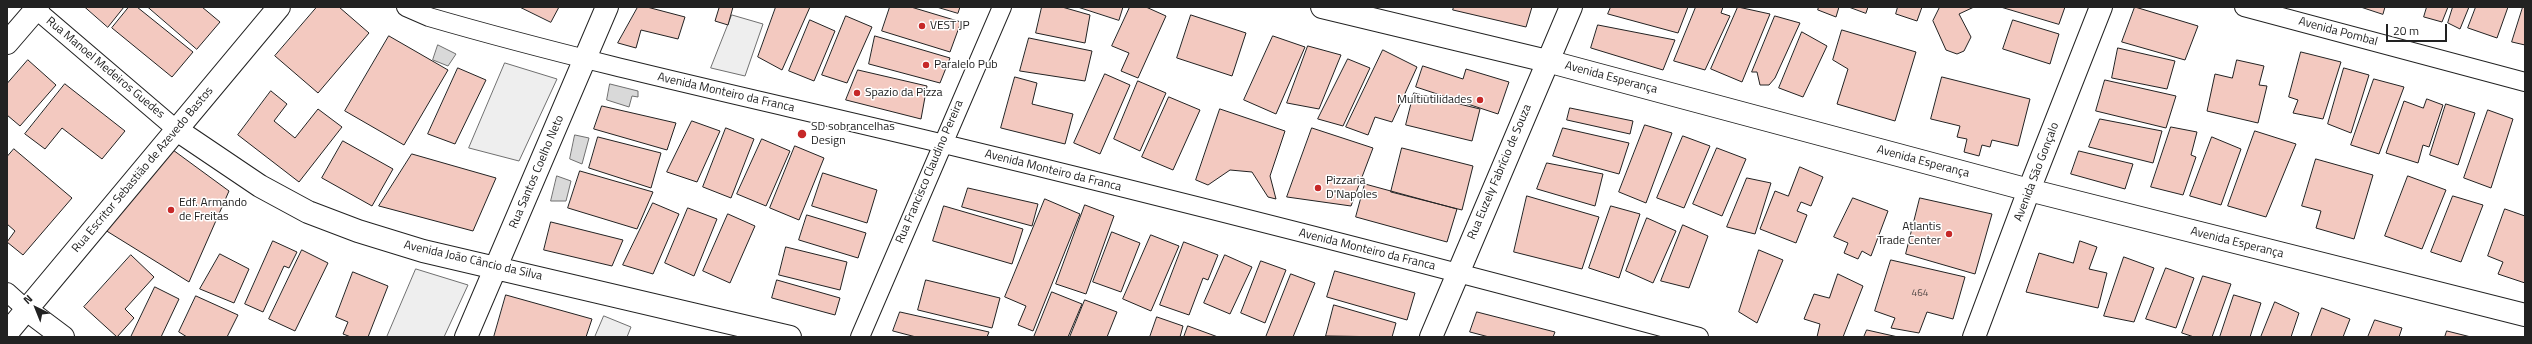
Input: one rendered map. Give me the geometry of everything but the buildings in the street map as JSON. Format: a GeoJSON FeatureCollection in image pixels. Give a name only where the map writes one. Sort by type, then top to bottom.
{"type":"FeatureCollection","features":[{"type":"Feature","properties":{"kind":"main road","name":"Rua Escritor Sebastião de Azevedo Bastos"},"geometry":{"type":"LineString","coordinates":[[7,333],[279,7]]}},
{"type":"Feature","properties":{"kind":"main road","name":"Rua Santos Coelho Neto"},"geometry":{"type":"LineString","coordinates":[[466,337],[607,7]]}},
{"type":"Feature","properties":{"kind":"main road","name":"Avenida Esperança"},"geometry":{"type":"LineString","coordinates":[[1322,7],[1547,61],[2029,190],[2525,315]]}},
{"type":"Feature","properties":{"kind":"main road","name":"Rua Euzely Fabrício de Souza"},"geometry":{"type":"LineString","coordinates":[[1432,337],[1458,272],[1571,7]]}},
{"type":"Feature","properties":{"kind":"main road","name":"Avenida São Gonçalo"},"geometry":{"type":"LineString","coordinates":[[1974,337],[2029,190],[2102,7]]}},
{"type":"Feature","properties":{"kind":"main road"},"geometry":{"type":"LineString","coordinates":[[7,43],[36,8]]}},
{"type":"Feature","properties":{"kind":"main road","name":"Avenida João Câncio da Silva"},"geometry":{"type":"LineString","coordinates":[[177,130],[260,186],[308,212],[358,231],[423,251],[497,267],[790,337]]}},
{"type":"Feature","properties":{"kind":"main road"},"geometry":{"type":"LineString","coordinates":[[27,310],[63,337]]}},
{"type":"Feature","properties":{"kind":"street","name":"Avenida Monteiro da Franca"},"geometry":{"type":"LineString","coordinates":[[406,7],[429,17],[584,60],[942,144],[1458,272],[1699,337]]}},
{"type":"Feature","properties":{"kind":"street","name":"Rua Francisco Claudino Pereira"},"geometry":{"type":"LineString","coordinates":[[860,337],[1002,7]]}},
{"type":"Feature","properties":{"kind":"street","name":"Avenida Pombal"},"geometry":{"type":"LineString","coordinates":[[2244,7],[2525,82]]}},
{"type":"Feature","properties":{"kind":"street","name":"Rua Manoel Medeiros Guedes"},"geometry":{"type":"LineString","coordinates":[[36,8],[177,130]]}},
{"type":"Feature","properties":{"kind":"street"},"geometry":{"type":"LineString","coordinates":[[7,292],[27,310]]}},
{"type":"Feature","properties":{"kind":"shaded area"},"geometry":{"type":"Polygon","coordinates":[[[732,15],[763,24],[745,76],[711,68],[732,15]]]}},
{"type":"Feature","properties":{"kind":"shaded area"},"geometry":{"type":"Polygon","coordinates":[[[438,45],[456,54],[448,66],[433,60],[438,45]]]}},
{"type":"Feature","properties":{"kind":"shaded area"},"geometry":{"type":"Polygon","coordinates":[[[505,63],[557,79],[519,161],[469,148],[505,63]]]}},
{"type":"Feature","properties":{"kind":"shaded area"},"geometry":{"type":"Polygon","coordinates":[[[610,84],[638,91],[638,97],[632,96],[629,107],[607,100],[610,84]]]}},
{"type":"Feature","properties":{"kind":"shaded area"},"geometry":{"type":"Polygon","coordinates":[[[575,135],[589,138],[582,164],[570,159],[575,135]]]}},
{"type":"Feature","properties":{"kind":"shaded area"},"geometry":{"type":"Polygon","coordinates":[[[557,176],[571,181],[566,201],[551,201],[557,176]]]}},
{"type":"Feature","properties":{"kind":"shaded area"},"geometry":{"type":"Polygon","coordinates":[[[416,269],[468,285],[444,337],[387,337],[416,269]]]}},
{"type":"Feature","properties":{"kind":"shaded area"},"geometry":{"type":"Polygon","coordinates":[[[604,316],[631,327],[627,337],[595,337],[604,316]]]}},
{"type":"Feature","properties":{"kind":"place","name":"VEST JP"},"geometry":{"type":"Point","coordinates":[922,26]}},
{"type":"Feature","properties":{"kind":"place","name":"Paralelo Pub"},"geometry":{"type":"Point","coordinates":[926,65]}},
{"type":"Feature","properties":{"kind":"place","name":"Spazio da Pizza"},"geometry":{"type":"Point","coordinates":[857,93]}},
{"type":"Feature","properties":{"kind":"place","name":"Multiutilidades"},"geometry":{"type":"Point","coordinates":[1480,100]}},
{"type":"Feature","properties":{"kind":"place","name":"SD sobrancelhas Design"},"geometry":{"type":"Point","coordinates":[802,134]}},
{"type":"Feature","properties":{"kind":"place","name":"Pizzaria D'Napoles"},"geometry":{"type":"Point","coordinates":[1318,188]}},
{"type":"Feature","properties":{"kind":"place","name":"Edf. Armando de Freitas"},"geometry":{"type":"Point","coordinates":[171,210]}},
{"type":"Feature","properties":{"kind":"place","name":"Atlantis Trade Center"},"geometry":{"type":"Point","coordinates":[1949,234]}}]}
